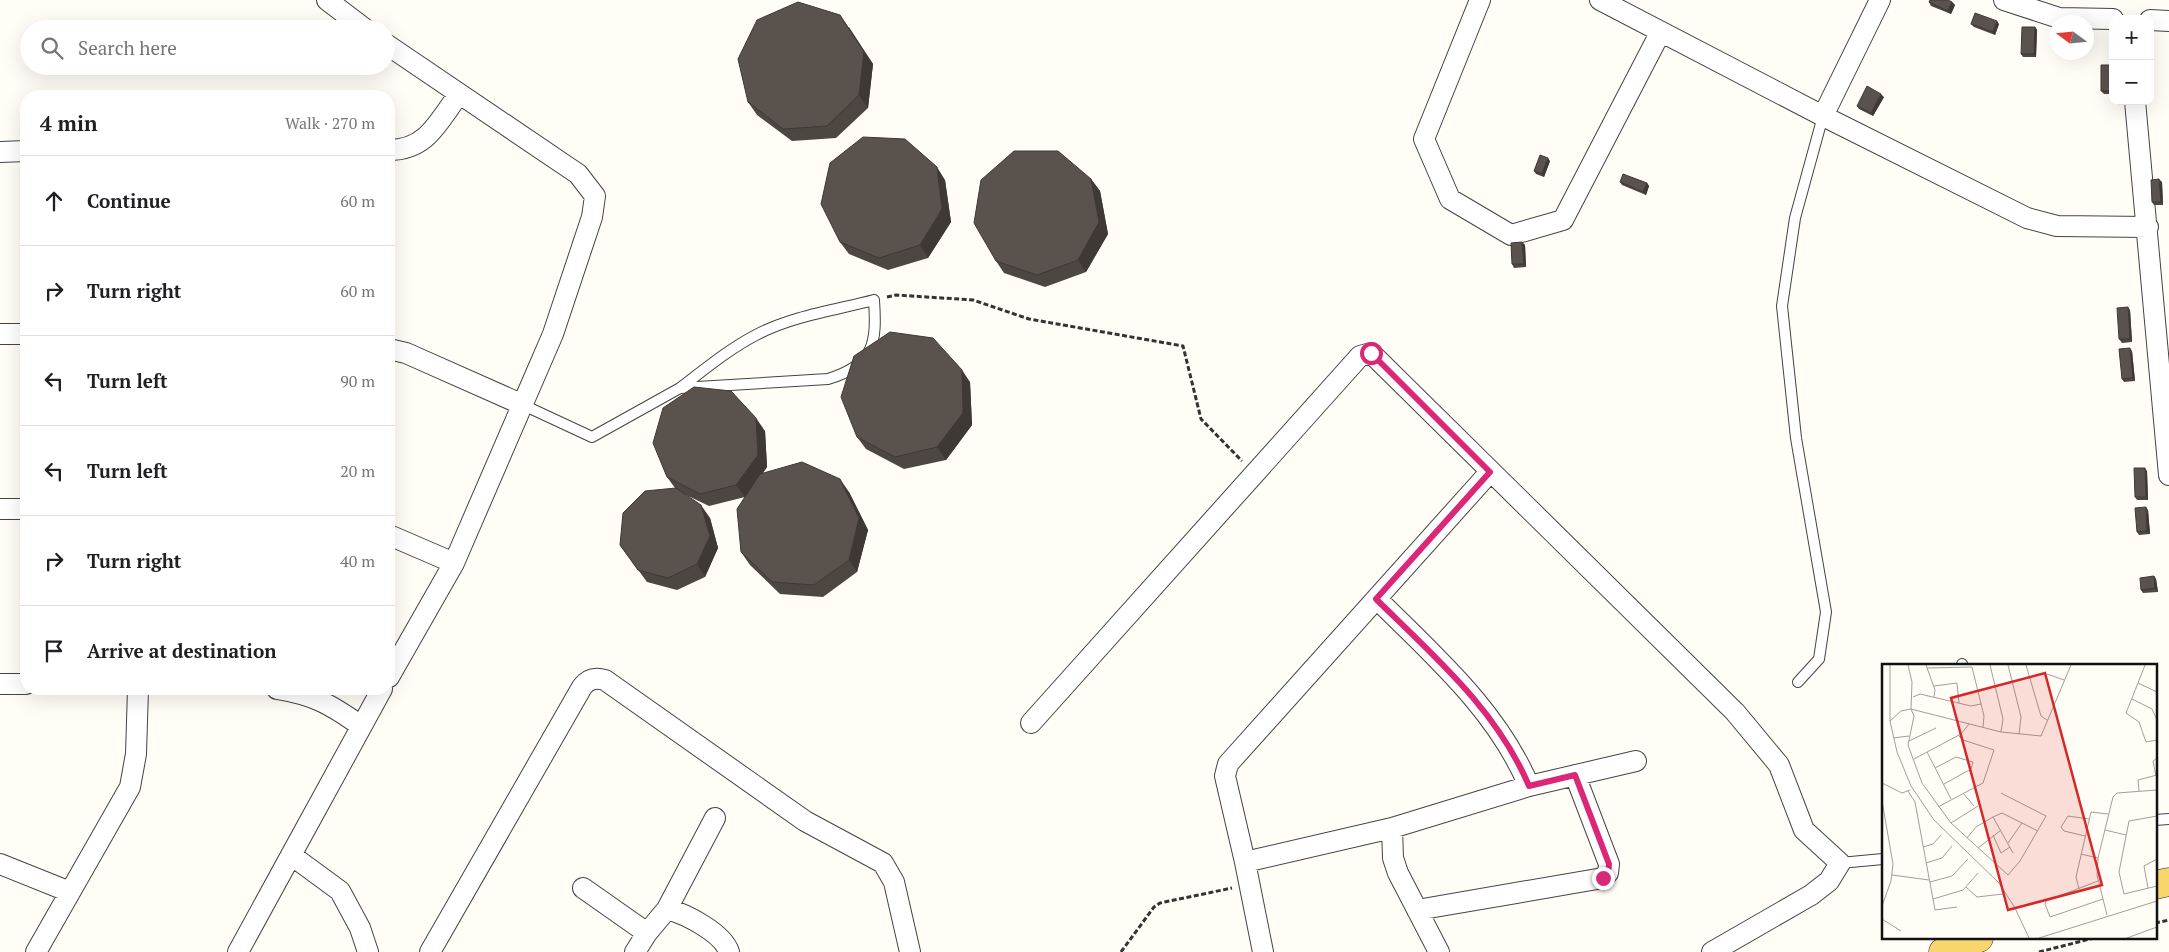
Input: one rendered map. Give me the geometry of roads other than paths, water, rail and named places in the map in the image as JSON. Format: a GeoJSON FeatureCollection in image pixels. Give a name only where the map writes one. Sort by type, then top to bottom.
{"type":"FeatureCollection","features":[{"type":"Feature","properties":{"kind":"main road"},"geometry":{"type":"LineString","coordinates":[[2156,885],[2169,882]]}},
{"type":"Feature","properties":{"kind":"main road"},"geometry":{"type":"LineString","coordinates":[[1942,952],[1974,940]]}},
{"type":"Feature","properties":{"kind":"street"},"geometry":{"type":"LineString","coordinates":[[327,0],[353,20]]}},
{"type":"Feature","properties":{"kind":"street"},"geometry":{"type":"LineString","coordinates":[[1480,0],[1424,139],[1450,199],[1511,236],[1563,220],[1660,33]]}},
{"type":"Feature","properties":{"kind":"street"},"geometry":{"type":"LineString","coordinates":[[1600,0],[1660,33],[1823,116],[2038,222],[2057,226],[2148,227]]}},
{"type":"Feature","properties":{"kind":"street"},"geometry":{"type":"LineString","coordinates":[[1823,116],[1880,0]]}},
{"type":"Feature","properties":{"kind":"street"},"geometry":{"type":"LineString","coordinates":[[2004,0],[2059,18],[2109,19]]}},
{"type":"Feature","properties":{"kind":"street"},"geometry":{"type":"LineString","coordinates":[[2154,20],[2169,21]]}},
{"type":"Feature","properties":{"kind":"street"},"geometry":{"type":"LineString","coordinates":[[395,50],[578,174],[595,196],[592,217],[553,334],[521,404],[454,563],[395,666]]}},
{"type":"Feature","properties":{"kind":"street"},"geometry":{"type":"LineString","coordinates":[[395,150],[405,149],[423,140],[459,94]]}},
{"type":"Feature","properties":{"kind":"street"},"geometry":{"type":"LineString","coordinates":[[2135,105],[2148,227],[2169,475]]}},
{"type":"Feature","properties":{"kind":"street"},"geometry":{"type":"LineString","coordinates":[[0,152],[20,152]]}},
{"type":"Feature","properties":{"kind":"street"},"geometry":{"type":"LineString","coordinates":[[0,334],[20,334]]}},
{"type":"Feature","properties":{"kind":"street"},"geometry":{"type":"LineString","coordinates":[[395,350],[406,353],[521,404]]}},
{"type":"Feature","properties":{"kind":"street"},"geometry":{"type":"LineString","coordinates":[[1031,722],[1360,356],[1367,353],[1374,355],[1490,472],[1735,712],[1779,765],[1804,830],[1840,863],[1829,881],[1811,895],[1712,952]]}},
{"type":"Feature","properties":{"kind":"street"},"geometry":{"type":"LineString","coordinates":[[1263,952],[1250,884],[1225,776],[1228,764],[1490,472]]}},
{"type":"Feature","properties":{"kind":"street"},"geometry":{"type":"LineString","coordinates":[[0,509],[20,509]]}},
{"type":"Feature","properties":{"kind":"street"},"geometry":{"type":"LineString","coordinates":[[395,538],[454,563]]}},
{"type":"Feature","properties":{"kind":"street"},"geometry":{"type":"LineString","coordinates":[[1376,599],[1479,704],[1518,759],[1529,786]]}},
{"type":"Feature","properties":{"kind":"street"},"geometry":{"type":"LineString","coordinates":[[430,952],[582,687],[590,679],[596,678],[605,680],[805,821],[883,863],[894,882],[910,952]]}},
{"type":"Feature","properties":{"kind":"street"},"geometry":{"type":"LineString","coordinates":[[0,684],[20,684]]}},
{"type":"Feature","properties":{"kind":"street"},"geometry":{"type":"LineString","coordinates":[[36,952],[130,787],[136,754],[138,695]]}},
{"type":"Feature","properties":{"kind":"street"},"geometry":{"type":"LineString","coordinates":[[305,695],[332,705],[361,726]]}},
{"type":"Feature","properties":{"kind":"street"},"geometry":{"type":"LineString","coordinates":[[238,952],[379,695]]}},
{"type":"Feature","properties":{"kind":"street"},"geometry":{"type":"LineString","coordinates":[[1245,862],[1392,828],[1529,786],[1636,761]]}},
{"type":"Feature","properties":{"kind":"street"},"geometry":{"type":"LineString","coordinates":[[1417,910],[1603,878],[1608,873],[1609,864],[1575,775]]}},
{"type":"Feature","properties":{"kind":"street"},"geometry":{"type":"LineString","coordinates":[[635,952],[646,933],[667,909],[715,818]]}},
{"type":"Feature","properties":{"kind":"street"},"geometry":{"type":"LineString","coordinates":[[1392,828],[1393,858],[1398,873],[1439,952]]}},
{"type":"Feature","properties":{"kind":"street"},"geometry":{"type":"LineString","coordinates":[[292,855],[340,891],[360,928],[368,952]]}},
{"type":"Feature","properties":{"kind":"street"},"geometry":{"type":"LineString","coordinates":[[0,864],[70,892]]}},
{"type":"Feature","properties":{"kind":"street"},"geometry":{"type":"LineString","coordinates":[[583,888],[646,933]]}},
{"type":"Feature","properties":{"kind":"street"},"geometry":{"type":"LineString","coordinates":[[667,909],[678,912],[717,935],[725,942],[729,952]]}},
{"type":"Feature","properties":{"kind":"lane"},"geometry":{"type":"LineString","coordinates":[[1798,682],[1819,659],[1826,612],[1796,438],[1782,306],[1795,218],[1823,116]]}},
{"type":"Feature","properties":{"kind":"lane"},"geometry":{"type":"LineString","coordinates":[[521,404],[592,437],[680,388],[727,352],[757,334],[793,320],[874,300],[875,336],[868,355],[849,373],[820,380],[680,388]]}},
{"type":"Feature","properties":{"kind":"lane"},"geometry":{"type":"LineString","coordinates":[[2156,820],[2169,819]]}},
{"type":"Feature","properties":{"kind":"lane"},"geometry":{"type":"LineString","coordinates":[[1840,863],[1882,859]]}}]}
